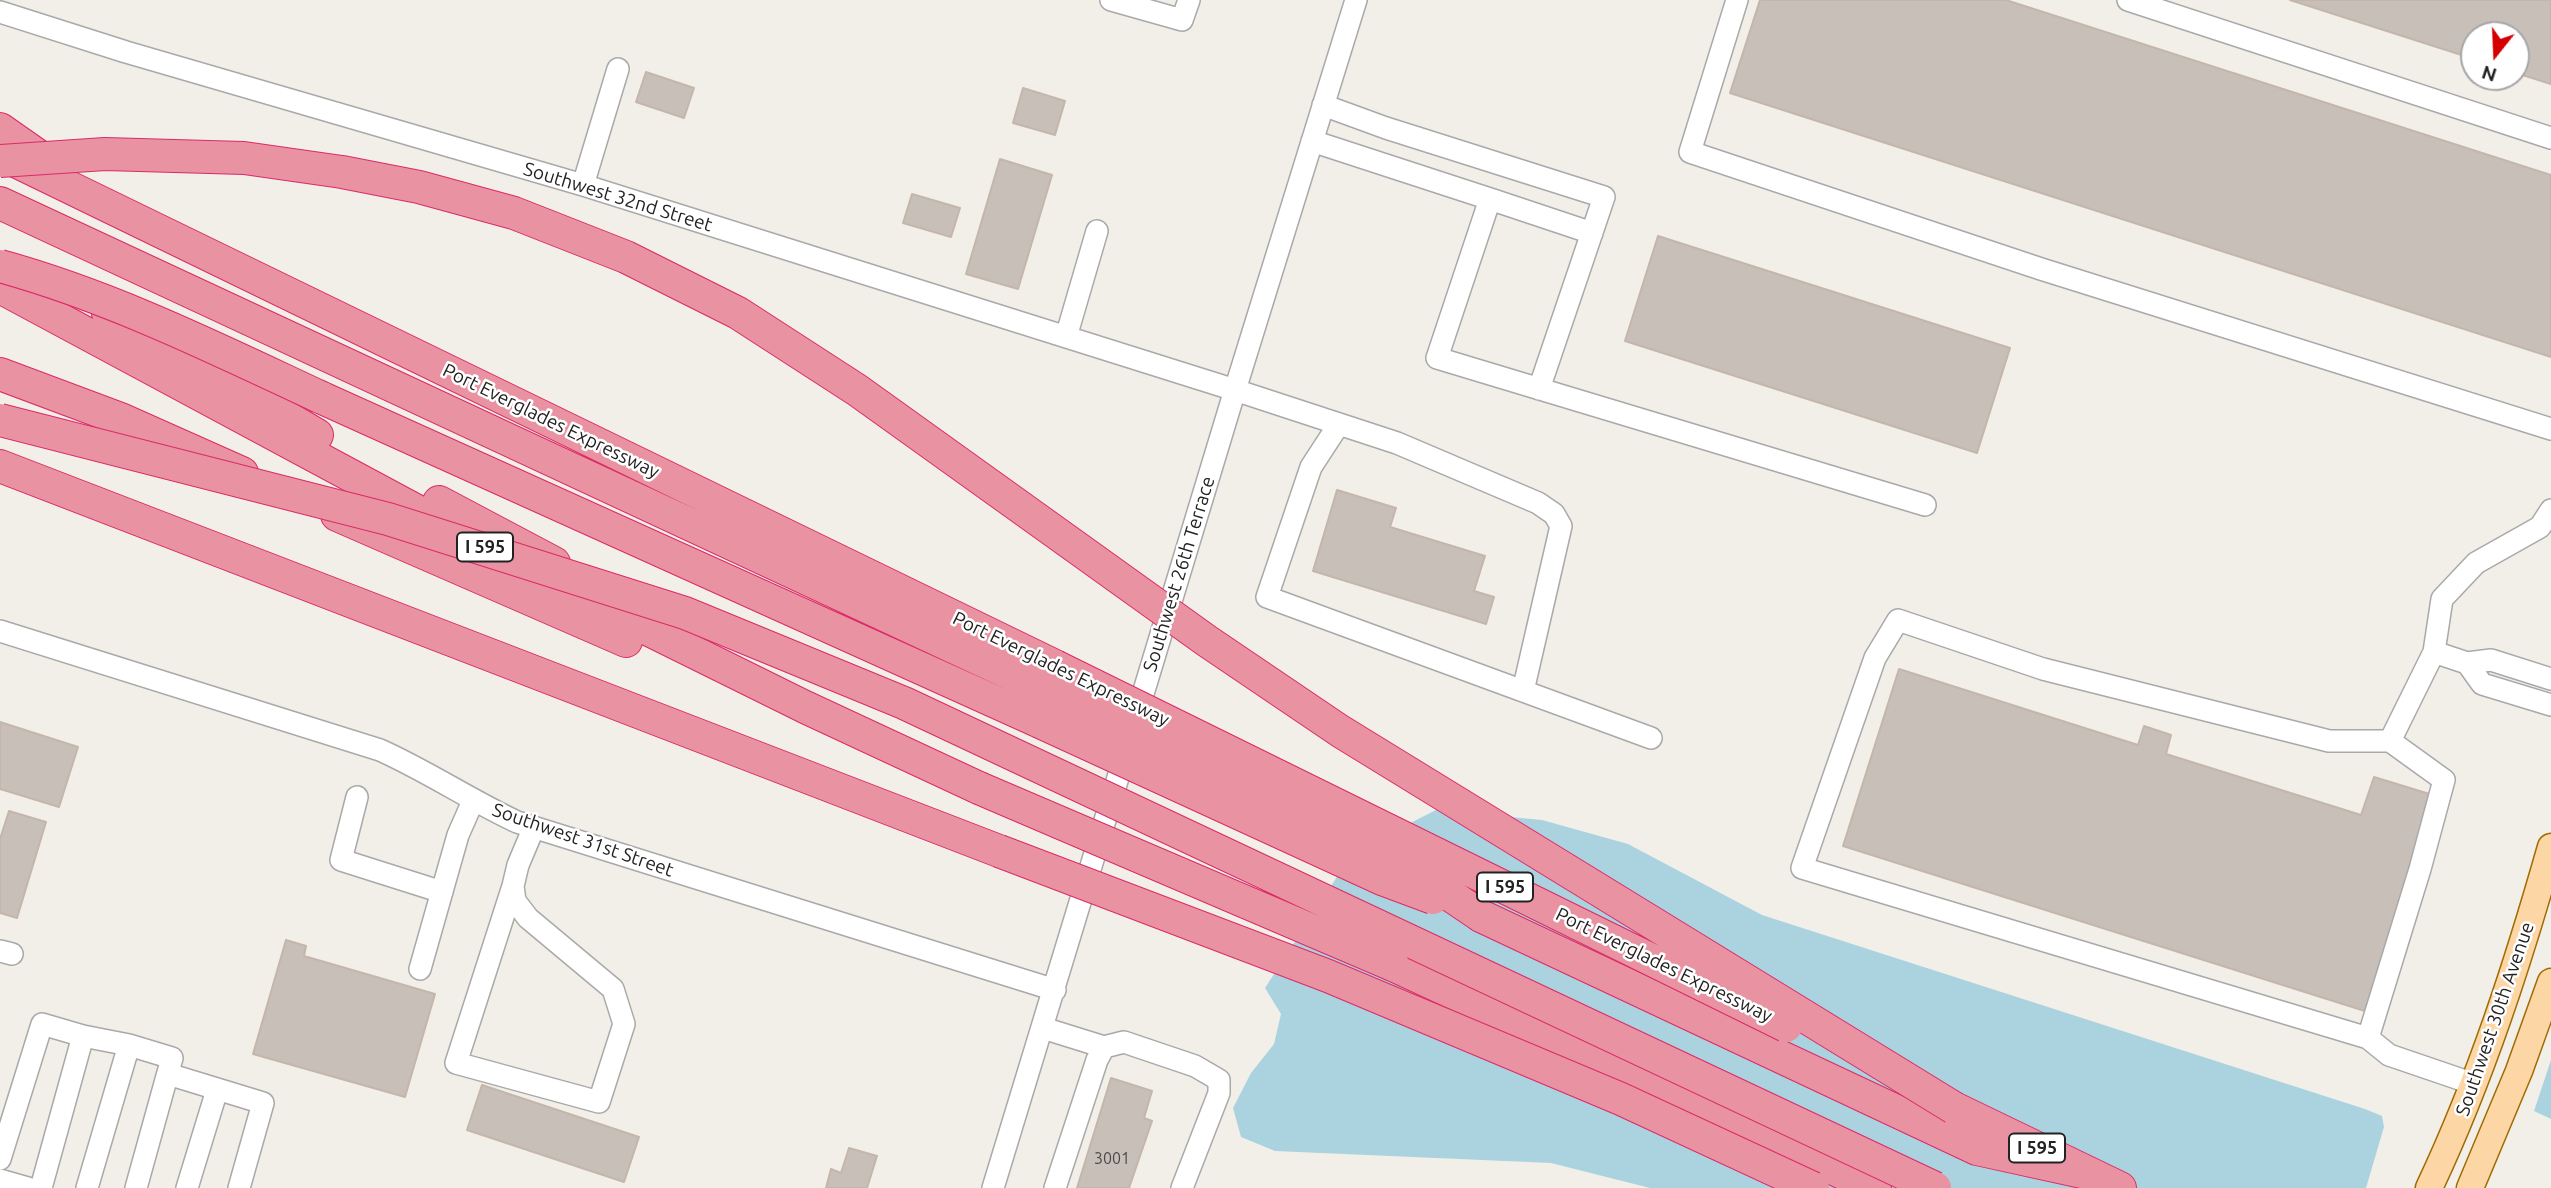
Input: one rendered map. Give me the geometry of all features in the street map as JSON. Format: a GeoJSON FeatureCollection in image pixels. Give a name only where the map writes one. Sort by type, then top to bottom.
{"type":"FeatureCollection","features":[{"type":"Feature","properties":{"kind":"highway"},"geometry":{"type":"LineString","coordinates":[[0,130],[126,214]]}},
{"type":"Feature","properties":{"kind":"highway","name":"Port Everglades Expressway"},"geometry":{"type":"LineString","coordinates":[[0,153],[1053,679],[2120,1188]]}},
{"type":"Feature","properties":{"kind":"highway"},"geometry":{"type":"LineString","coordinates":[[0,161],[105,154],[244,158],[330,170],[419,187],[514,213],[626,257],[738,313],[857,390],[1207,641],[1340,731],[1954,1108]]}},
{"type":"Feature","properties":{"kind":"highway"},"geometry":{"type":"LineString","coordinates":[[0,203],[1053,679],[1391,855],[1481,916]]}},
{"type":"Feature","properties":{"kind":"highway"},"geometry":{"type":"LineString","coordinates":[[0,252],[63,286],[361,461],[755,668],[805,707]]}},
{"type":"Feature","properties":{"kind":"highway"},"geometry":{"type":"LineString","coordinates":[[0,266],[55,281],[142,314],[1382,879],[1481,916],[1978,1149],[2091,1174]]}},
{"type":"Feature","properties":{"kind":"highway","name":"I 595"},"geometry":{"type":"LineString","coordinates":[[0,287],[522,567],[805,707],[979,788],[1393,965],[1875,1188]]}},
{"type":"Feature","properties":{"kind":"highway"},"geometry":{"type":"LineString","coordinates":[[0,374],[123,420],[826,729],[979,788]]}},
{"type":"Feature","properties":{"kind":"highway"},"geometry":{"type":"LineString","coordinates":[[0,420],[388,519],[685,613],[904,703],[1935,1188]]}},
{"type":"Feature","properties":{"kind":"highway"},"geometry":{"type":"LineString","coordinates":[[0,466],[1340,981],[1621,1099],[1813,1188]]}},
{"type":"Feature","properties":{"kind":"main road","name":"Southwest 30th Avenue"},"geometry":{"type":"LineString","coordinates":[[2428,1188],[2454,1135],[2507,996],[2551,847]]}},
{"type":"Feature","properties":{"kind":"main road","name":"Southwest 30th Avenue"},"geometry":{"type":"LineString","coordinates":[[2470,1188],[2519,1071],[2551,982]]}},
{"type":"Feature","properties":{"kind":"street"},"geometry":{"type":"LineString","coordinates":[[1111,0],[1182,20],[1189,0]]}},
{"type":"Feature","properties":{"kind":"street","name":"Southwest 26th Terrace"},"geometry":{"type":"LineString","coordinates":[[993,1188],[1055,990],[1234,390],[1356,0]]}},
{"type":"Feature","properties":{"kind":"street"},"geometry":{"type":"LineString","coordinates":[[1737,0],[1690,152],[2028,264],[2551,429]]}},
{"type":"Feature","properties":{"kind":"street"},"geometry":{"type":"LineString","coordinates":[[2128,0],[2551,138]]}},
{"type":"Feature","properties":{"kind":"street","name":"Southwest 32nd Street"},"geometry":{"type":"LineString","coordinates":[[0,12],[139,56],[583,185],[1234,390],[1397,443],[1538,502],[1554,514],[1561,526],[1523,691]]}},
{"type":"Feature","properties":{"kind":"street"},"geometry":{"type":"LineString","coordinates":[[583,185],[618,69]]}},
{"type":"Feature","properties":{"kind":"street"},"geometry":{"type":"LineString","coordinates":[[1323,105],[1386,128],[1604,197],[1539,389]]}},
{"type":"Feature","properties":{"kind":"street"},"geometry":{"type":"LineString","coordinates":[[1312,141],[1592,233]]}},
{"type":"Feature","properties":{"kind":"street"},"geometry":{"type":"LineString","coordinates":[[1490,199],[1437,358],[1925,506]]}},
{"type":"Feature","properties":{"kind":"street"},"geometry":{"type":"LineString","coordinates":[[1066,337],[1097,231]]}},
{"type":"Feature","properties":{"kind":"street"},"geometry":{"type":"LineString","coordinates":[[1339,424],[1311,467],[1267,597],[1651,738]]}},
{"type":"Feature","properties":{"kind":"street"},"geometry":{"type":"LineString","coordinates":[[2390,741],[2434,652],[2442,599],[2476,563],[2540,527],[2551,510]]}},
{"type":"Feature","properties":{"kind":"street"},"geometry":{"type":"LineString","coordinates":[[2368,1038],[2420,869],[2444,780],[2390,741],[2329,741],[2043,669],[1898,620],[1875,658],[1802,868],[2368,1038],[2389,1055],[2474,1084]]}},
{"type":"Feature","properties":{"kind":"street","name":"Southwest 31st Street"},"geometry":{"type":"LineString","coordinates":[[0,631],[370,746],[407,762],[472,801],[517,822],[1055,990]]}},
{"type":"Feature","properties":{"kind":"street"},"geometry":{"type":"LineString","coordinates":[[2434,652],[2467,663],[2491,660],[2551,678]]}},
{"type":"Feature","properties":{"kind":"street"},"geometry":{"type":"LineString","coordinates":[[2467,663],[2482,684],[2551,705]]}},
{"type":"Feature","properties":{"kind":"street"},"geometry":{"type":"LineString","coordinates":[[357,797],[341,860],[442,892]]}},
{"type":"Feature","properties":{"kind":"street"},"geometry":{"type":"LineString","coordinates":[[420,969],[458,835],[472,801]]}},
{"type":"Feature","properties":{"kind":"street"},"geometry":{"type":"LineString","coordinates":[[513,886],[516,901],[528,918],[612,989],[624,1024],[600,1102],[456,1063],[518,865],[534,827]]}},
{"type":"Feature","properties":{"kind":"street"},"geometry":{"type":"LineString","coordinates":[[0,1159],[41,1024],[172,1058],[136,1188]]}},
{"type":"Feature","properties":{"kind":"street"},"geometry":{"type":"LineString","coordinates":[[1043,1028],[1104,1047],[1124,1042],[1195,1066],[1219,1080],[1219,1093],[1182,1188]]}},
{"type":"Feature","properties":{"kind":"street"},"geometry":{"type":"LineString","coordinates":[[41,1188],[83,1036]]}},
{"type":"Feature","properties":{"kind":"street"},"geometry":{"type":"LineString","coordinates":[[87,1188],[129,1045]]}},
{"type":"Feature","properties":{"kind":"street"},"geometry":{"type":"LineString","coordinates":[[1055,1188],[1082,1102],[1104,1047]]}},
{"type":"Feature","properties":{"kind":"street"},"geometry":{"type":"LineString","coordinates":[[168,1074],[263,1103],[239,1188]]}},
{"type":"Feature","properties":{"kind":"street"},"geometry":{"type":"LineString","coordinates":[[187,1188],[217,1090]]}},
{"type":"Feature","properties":{"kind":"street"},"geometry":{"type":"LineString","coordinates":[[0,1180],[28,1188]]}},
{"type":"Feature","properties":{"kind":"water"},"geometry":{"type":"Polygon","coordinates":[[[1436,810],[1542,820],[1628,844],[1762,915],[2365,1109],[2382,1116],[2384,1127],[2366,1188],[1650,1188],[1551,1163],[1275,1151],[1241,1137],[1233,1108],[1251,1073],[1274,1044],[1281,1014],[1265,988],[1353,852],[1436,810]]]}},
{"type":"Feature","properties":{"kind":"water"},"geometry":{"type":"Polygon","coordinates":[[[2551,1060],[2551,1119],[2534,1111],[2551,1060]]]}},
{"type":"Feature","properties":{"kind":"building"},"geometry":{"type":"Polygon","coordinates":[[[1760,0],[2006,0],[2551,175],[2551,357],[1730,93],[1760,0]]]}},
{"type":"Feature","properties":{"kind":"building"},"geometry":{"type":"Polygon","coordinates":[[[2290,0],[2551,0],[2551,84],[2530,77],[2530,21],[2460,21],[2460,55],[2290,0]]]}},
{"type":"Feature","properties":{"kind":"building"},"geometry":{"type":"Polygon","coordinates":[[[646,72],[694,88],[684,118],[636,102],[646,72]]]}},
{"type":"Feature","properties":{"kind":"building"},"geometry":{"type":"Polygon","coordinates":[[[1023,88],[1065,101],[1055,135],[1013,123],[1023,88]]]}},
{"type":"Feature","properties":{"kind":"building"},"geometry":{"type":"Polygon","coordinates":[[[1000,159],[1052,175],[1018,289],[966,274],[1000,159]]]}},
{"type":"Feature","properties":{"kind":"building"},"geometry":{"type":"Polygon","coordinates":[[[912,194],[960,208],[951,237],[903,223],[912,194]]]}},
{"type":"Feature","properties":{"kind":"building"},"geometry":{"type":"Polygon","coordinates":[[[1658,236],[2010,348],[1977,453],[1625,341],[1658,236]]]}},
{"type":"Feature","properties":{"kind":"building"},"geometry":{"type":"Polygon","coordinates":[[[1337,490],[1396,508],[1390,527],[1485,556],[1474,591],[1494,597],[1486,624],[1313,571],[1337,490]]]}},
{"type":"Feature","properties":{"kind":"building"},"geometry":{"type":"Polygon","coordinates":[[[1899,669],[2138,745],[2144,726],[2171,735],[2166,754],[2361,815],[2374,777],[2436,796],[2368,1012],[1843,846],[1899,669]]]}},
{"type":"Feature","properties":{"kind":"building"},"geometry":{"type":"Polygon","coordinates":[[[0,722],[78,747],[59,807],[0,789],[0,722]]]}},
{"type":"Feature","properties":{"kind":"building"},"geometry":{"type":"Polygon","coordinates":[[[9,811],[46,822],[17,918],[0,913],[0,839],[9,811]]]}},
{"type":"Feature","properties":{"kind":"building"},"geometry":{"type":"Polygon","coordinates":[[[286,940],[306,946],[304,956],[435,994],[405,1097],[253,1054],[286,940]]]}},
{"type":"Feature","properties":{"kind":"building"},"geometry":{"type":"Polygon","coordinates":[[[1111,1078],[1152,1091],[1144,1118],[1152,1121],[1129,1188],[1077,1188],[1111,1078]]]}},
{"type":"Feature","properties":{"kind":"building"},"geometry":{"type":"Polygon","coordinates":[[[482,1085],[639,1137],[624,1182],[467,1130],[482,1085]]]}},
{"type":"Feature","properties":{"kind":"building"},"geometry":{"type":"Polygon","coordinates":[[[849,1148],[877,1156],[867,1188],[826,1188],[831,1169],[841,1173],[849,1148]]]}}]}
